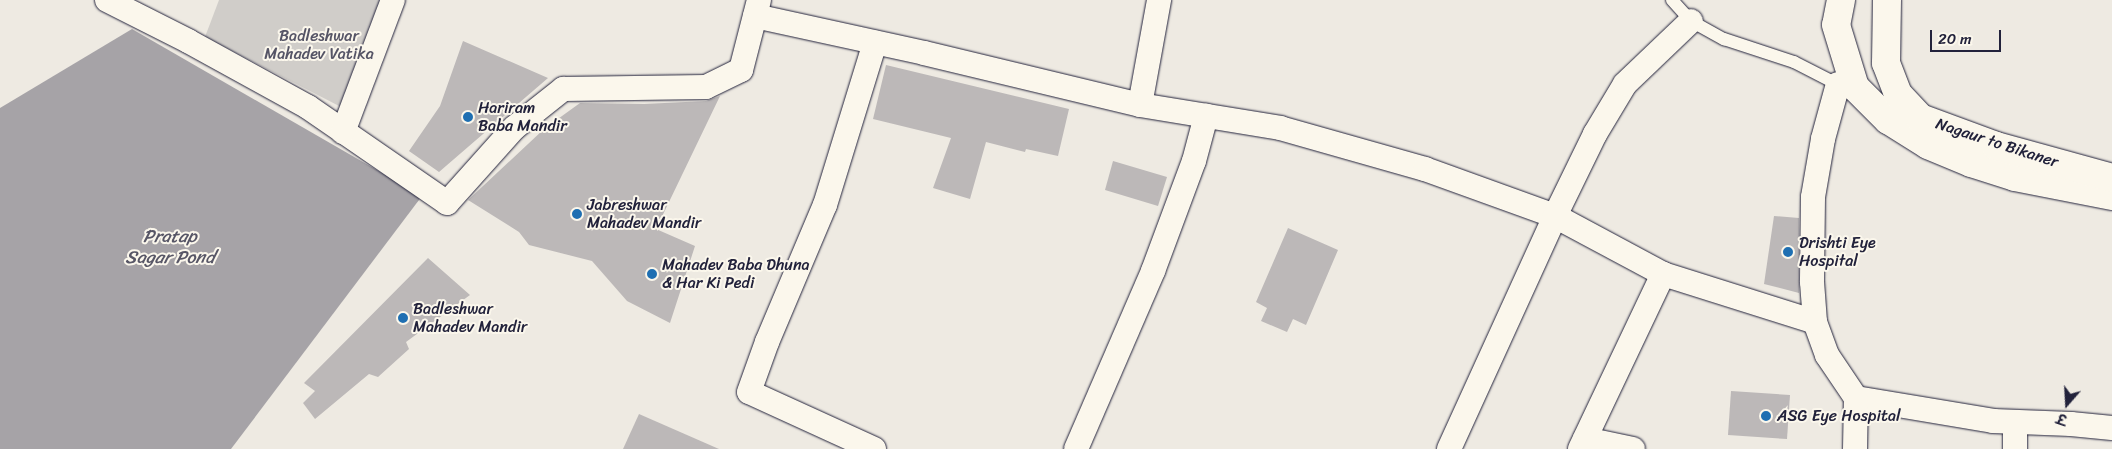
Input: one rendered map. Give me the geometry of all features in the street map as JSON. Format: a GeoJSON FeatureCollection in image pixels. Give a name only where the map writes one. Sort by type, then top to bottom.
{"type":"FeatureCollection","features":[{"type":"Feature","properties":{"kind":"main road","name":"Nagaur to Bikaner"},"geometry":{"type":"LineString","coordinates":[[1841,0],[1836,25],[1855,88],[1888,120],[1928,145],[1971,163],[2015,177],[2112,196]]}},
{"type":"Feature","properties":{"kind":"main road"},"geometry":{"type":"LineString","coordinates":[[1856,0],[1856,47],[1875,94],[1890,112],[1931,135],[2023,172],[2112,190]]}},
{"type":"Feature","properties":{"kind":"main road","name":"Nagaur to Bikaner"},"geometry":{"type":"LineString","coordinates":[[1887,0],[1886,63],[1898,94],[1920,118],[1996,146],[2112,178]]}},
{"type":"Feature","properties":{"kind":"street"},"geometry":{"type":"LineString","coordinates":[[107,0],[188,41],[308,108],[446,203],[514,128],[563,89],[706,87],[740,70],[757,8],[875,42],[1140,105],[1280,128],[1425,169],[1555,216],[1663,274],[1815,322]]}},
{"type":"Feature","properties":{"kind":"street"},"geometry":{"type":"LineString","coordinates":[[343,132],[393,0]]}},
{"type":"Feature","properties":{"kind":"street"},"geometry":{"type":"LineString","coordinates":[[1140,105],[1160,0]]}},
{"type":"Feature","properties":{"kind":"street"},"geometry":{"type":"LineString","coordinates":[[1448,449],[1555,216],[1595,134],[1625,84],[1691,21]]}},
{"type":"Feature","properties":{"kind":"street"},"geometry":{"type":"LineString","coordinates":[[874,449],[749,392],[766,342],[825,206],[875,42]]}},
{"type":"Feature","properties":{"kind":"street"},"geometry":{"type":"LineString","coordinates":[[1838,84],[1824,140],[1813,197],[1812,282],[1815,322],[1827,356],[1856,398],[1854,449]]}},
{"type":"Feature","properties":{"kind":"street"},"geometry":{"type":"LineString","coordinates":[[1076,449],[1153,271],[1194,161],[1206,116]]}},
{"type":"Feature","properties":{"kind":"street"},"geometry":{"type":"LineString","coordinates":[[1633,449],[1583,444],[1663,274]]}},
{"type":"Feature","properties":{"kind":"street"},"geometry":{"type":"LineString","coordinates":[[1856,398],[1993,421],[2112,428]]}},
{"type":"Feature","properties":{"kind":"street"},"geometry":{"type":"LineString","coordinates":[[2014,449],[2015,422]]}},
{"type":"Feature","properties":{"kind":"lane"},"geometry":{"type":"LineString","coordinates":[[1672,0],[1691,21],[1724,39],[1794,62],[1838,84],[1857,96],[1864,97]]}},
{"type":"Feature","properties":{"kind":"green space","name":"Badleshwar Mahadev Vatika"},"geometry":{"type":"Polygon","coordinates":[[[219,0],[384,0],[343,108],[205,37],[219,0]]]}},
{"type":"Feature","properties":{"kind":"water","name":"Pratap Sagar Pond"},"geometry":{"type":"Polygon","coordinates":[[[132,29],[422,196],[231,449],[0,449],[0,108],[132,29]]]}},
{"type":"Feature","properties":{"kind":"building","name":"Hariram Baba Mandir"},"geometry":{"type":"Polygon","coordinates":[[[463,41],[548,78],[439,172],[409,151],[440,106],[463,41]]]}},
{"type":"Feature","properties":{"kind":"building"},"geometry":{"type":"Polygon","coordinates":[[[886,65],[1069,109],[1058,156],[1026,149],[1025,152],[986,142],[970,199],[933,188],[951,138],[873,119],[886,65]]]}},
{"type":"Feature","properties":{"kind":"building","name":"Jabreshwar Mahadev Mandir"},"geometry":{"type":"Polygon","coordinates":[[[720,96],[656,229],[695,246],[670,323],[627,301],[592,261],[529,245],[519,232],[468,200],[544,129],[580,103],[644,104],[706,101],[720,96]]]}},
{"type":"Feature","properties":{"kind":"building"},"geometry":{"type":"Polygon","coordinates":[[[1113,161],[1167,177],[1158,206],[1105,190],[1113,161]]]}},
{"type":"Feature","properties":{"kind":"building"},"geometry":{"type":"Polygon","coordinates":[[[1774,216],[1799,218],[1799,293],[1764,284],[1774,216]]]}},
{"type":"Feature","properties":{"kind":"building"},"geometry":{"type":"Polygon","coordinates":[[[1288,228],[1338,250],[1306,325],[1293,319],[1287,332],[1261,321],[1267,308],[1256,302],[1288,228]]]}},
{"type":"Feature","properties":{"kind":"building","name":"Badleshwar Mahadev Mandir"},"geometry":{"type":"Polygon","coordinates":[[[428,258],[470,295],[406,342],[409,349],[378,377],[369,374],[315,419],[303,403],[315,391],[304,383],[428,258]]]}},
{"type":"Feature","properties":{"kind":"building"},"geometry":{"type":"Polygon","coordinates":[[[1731,391],[1790,395],[1787,439],[1728,435],[1731,391]]]}},
{"type":"Feature","properties":{"kind":"building"},"geometry":{"type":"Polygon","coordinates":[[[639,414],[719,449],[623,449],[639,414]]]}},
{"type":"Feature","properties":{"kind":"place","name":"Hariram Baba Mandir"},"geometry":{"type":"Point","coordinates":[468,117]}},
{"type":"Feature","properties":{"kind":"place","name":"Jabreshwar Mahadev Mandir"},"geometry":{"type":"Point","coordinates":[577,214]}},
{"type":"Feature","properties":{"kind":"place","name":"Drishti Eye Hospital"},"geometry":{"type":"Point","coordinates":[1788,252]}},
{"type":"Feature","properties":{"kind":"place","name":"Mahadev Baba Dhuna & Har Ki Pedi"},"geometry":{"type":"Point","coordinates":[652,274]}},
{"type":"Feature","properties":{"kind":"place","name":"Badleshwar Mahadev Mandir"},"geometry":{"type":"Point","coordinates":[403,318]}},
{"type":"Feature","properties":{"kind":"place","name":"ASG Eye Hospital"},"geometry":{"type":"Point","coordinates":[1766,416]}}]}
